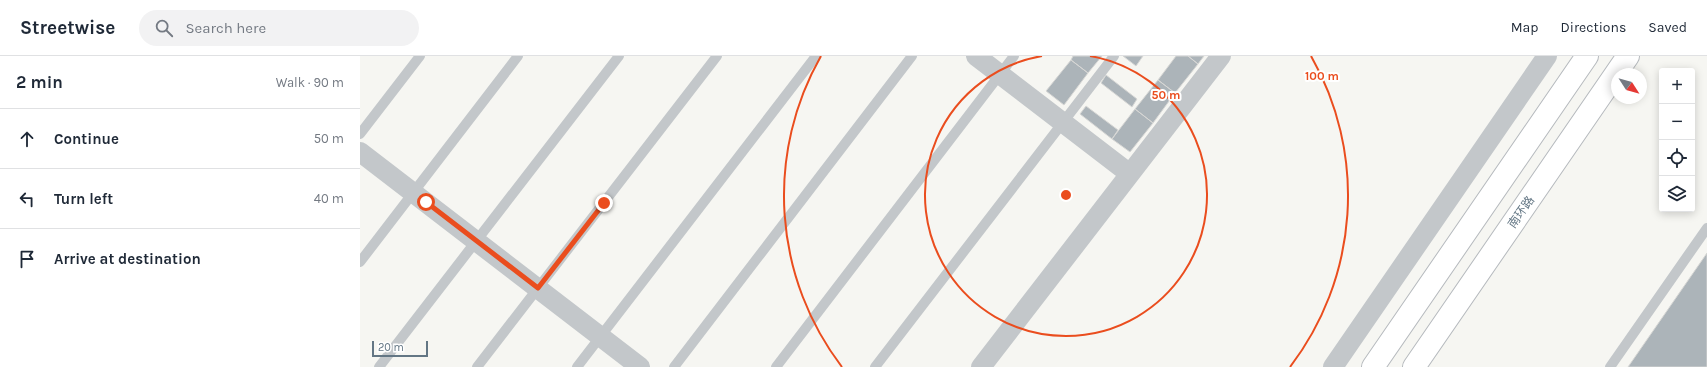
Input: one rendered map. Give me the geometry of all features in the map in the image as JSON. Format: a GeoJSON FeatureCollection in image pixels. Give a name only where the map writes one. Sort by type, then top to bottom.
{"type":"FeatureCollection","features":[{"type":"Feature","properties":{"kind":"main road"},"geometry":{"type":"LineString","coordinates":[[1373,367],[1587,56]]}},
{"type":"Feature","properties":{"kind":"main road","name":"南环路"},"geometry":{"type":"LineString","coordinates":[[1414,367],[1628,56]]}},
{"type":"Feature","properties":{"kind":"street"},"geometry":{"type":"LineString","coordinates":[[976,56],[1130,174]]}},
{"type":"Feature","properties":{"kind":"street"},"geometry":{"type":"LineString","coordinates":[[981,367],[1221,56]]}},
{"type":"Feature","properties":{"kind":"street"},"geometry":{"type":"LineString","coordinates":[[1333,367],[1547,56]]}},
{"type":"Feature","properties":{"kind":"street"},"geometry":{"type":"LineString","coordinates":[[360,152],[640,367]]}},
{"type":"Feature","properties":{"kind":"lane"},"geometry":{"type":"LineString","coordinates":[[360,134],[420,56]]}},
{"type":"Feature","properties":{"kind":"lane"},"geometry":{"type":"LineString","coordinates":[[360,262],[518,56]]}},
{"type":"Feature","properties":{"kind":"lane"},"geometry":{"type":"LineString","coordinates":[[380,367],[619,56]]}},
{"type":"Feature","properties":{"kind":"lane"},"geometry":{"type":"LineString","coordinates":[[477,367],[717,56]]}},
{"type":"Feature","properties":{"kind":"lane"},"geometry":{"type":"LineString","coordinates":[[577,367],[816,56]]}},
{"type":"Feature","properties":{"kind":"lane"},"geometry":{"type":"LineString","coordinates":[[674,367],[912,56]]}},
{"type":"Feature","properties":{"kind":"lane"},"geometry":{"type":"LineString","coordinates":[[776,367],[1014,56]]}},
{"type":"Feature","properties":{"kind":"lane"},"geometry":{"type":"LineString","coordinates":[[875,367],[1114,56]]}},
{"type":"Feature","properties":{"kind":"lane"},"geometry":{"type":"LineString","coordinates":[[1610,367],[1707,228]]}},
{"type":"Feature","properties":{"kind":"building"},"geometry":{"type":"Polygon","coordinates":[[[1073,56],[1102,56],[1088,73],[1071,60],[1073,56]]]}},
{"type":"Feature","properties":{"kind":"building"},"geometry":{"type":"Polygon","coordinates":[[[1123,56],[1143,56],[1136,66],[1123,56]]]}},
{"type":"Feature","properties":{"kind":"building"},"geometry":{"type":"Polygon","coordinates":[[[1176,56],[1188,56],[1198,64],[1175,93],[1158,80],[1176,56]]]}},
{"type":"Feature","properties":{"kind":"building"},"geometry":{"type":"Polygon","coordinates":[[[1188,56],[1204,56],[1198,64],[1188,56]]]}},
{"type":"Feature","properties":{"kind":"building"},"geometry":{"type":"Polygon","coordinates":[[[1071,60],[1088,73],[1064,105],[1046,91],[1071,60]]]}},
{"type":"Feature","properties":{"kind":"building"},"geometry":{"type":"Polygon","coordinates":[[[1106,75],[1137,99],[1132,107],[1101,83],[1106,75]]]}},
{"type":"Feature","properties":{"kind":"building"},"geometry":{"type":"Polygon","coordinates":[[[1158,80],[1175,93],[1153,123],[1135,109],[1158,80]]]}},
{"type":"Feature","properties":{"kind":"building"},"geometry":{"type":"Polygon","coordinates":[[[1086,106],[1118,130],[1112,139],[1080,114],[1086,106]]]}},
{"type":"Feature","properties":{"kind":"building"},"geometry":{"type":"Polygon","coordinates":[[[1135,109],[1153,123],[1130,152],[1112,139],[1135,109]]]}},
{"type":"Feature","properties":{"kind":"building"},"geometry":{"type":"Polygon","coordinates":[[[1707,253],[1707,367],[1628,367],[1707,253]]]}},
{"type":"Feature","properties":{"kind":"route"},"geometry":{"type":"LineString","coordinates":[[426,202],[538,288],[604,203]]}}]}
